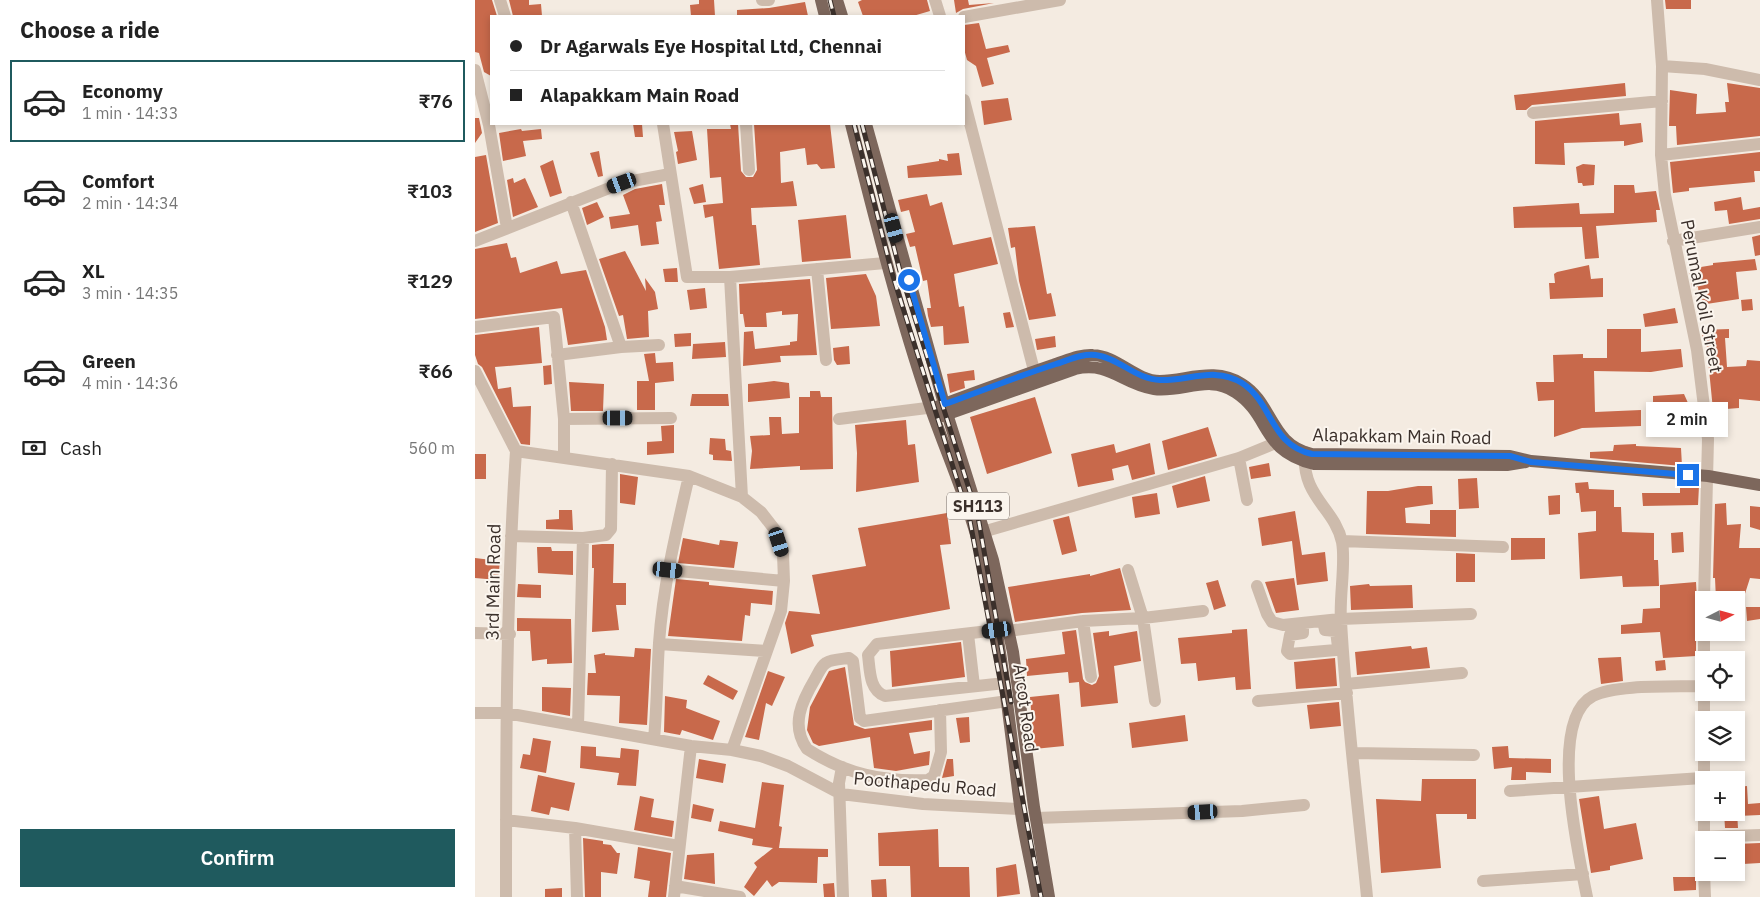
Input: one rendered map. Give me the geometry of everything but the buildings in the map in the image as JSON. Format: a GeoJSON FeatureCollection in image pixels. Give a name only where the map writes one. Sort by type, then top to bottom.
{"type":"FeatureCollection","features":[{"type":"Feature","properties":{"kind":"main road"},"geometry":{"type":"LineString","coordinates":[[821,0],[825,15]]}},
{"type":"Feature","properties":{"kind":"main road"},"geometry":{"type":"LineString","coordinates":[[837,0],[842,15]]}},
{"type":"Feature","properties":{"kind":"main road","name":"Arcot Road"},"geometry":{"type":"LineString","coordinates":[[851,125],[885,263],[933,414],[974,526],[1003,630],[1005,683],[1020,809],[1037,897]]}},
{"type":"Feature","properties":{"kind":"main road","name":"Arcot Road"},"geometry":{"type":"LineString","coordinates":[[865,125],[946,409],[986,531],[1003,630],[1027,743],[1036,818],[1049,897]]}},
{"type":"Feature","properties":{"kind":"main road","name":"Alapakkam Main Road"},"geometry":{"type":"LineString","coordinates":[[933,414],[1035,377],[1080,356],[1093,355],[1105,357],[1151,379],[1220,375],[1245,386],[1259,401],[1279,442],[1305,457],[1322,455],[1510,456],[1531,462],[1707,476],[1760,485]]}},
{"type":"Feature","properties":{"kind":"street"},"geometry":{"type":"LineString","coordinates":[[500,0],[505,15]]}},
{"type":"Feature","properties":{"kind":"street"},"geometry":{"type":"LineString","coordinates":[[762,0],[769,0]]}},
{"type":"Feature","properties":{"kind":"street"},"geometry":{"type":"LineString","coordinates":[[935,0],[940,15]]}},
{"type":"Feature","properties":{"kind":"street"},"geometry":{"type":"LineString","coordinates":[[965,17],[1028,3],[1060,0]]}},
{"type":"Feature","properties":{"kind":"street","name":"Perumal Koil Street"},"geometry":{"type":"LineString","coordinates":[[1657,0],[1662,66],[1661,155],[1673,241],[1699,368],[1708,439],[1704,591]]}},
{"type":"Feature","properties":{"kind":"street"},"geometry":{"type":"LineString","coordinates":[[1662,66],[1705,69],[1760,80]]}},
{"type":"Feature","properties":{"kind":"street"},"geometry":{"type":"LineString","coordinates":[[475,70],[489,125],[507,228]]}},
{"type":"Feature","properties":{"kind":"street"},"geometry":{"type":"LineString","coordinates":[[1533,113],[1662,101]]}},
{"type":"Feature","properties":{"kind":"street"},"geometry":{"type":"LineString","coordinates":[[965,104],[1035,377]]}},
{"type":"Feature","properties":{"kind":"street"},"geometry":{"type":"LineString","coordinates":[[663,125],[669,174],[687,277],[730,277],[885,263]]}},
{"type":"Feature","properties":{"kind":"street"},"geometry":{"type":"LineString","coordinates":[[746,125],[749,170]]}},
{"type":"Feature","properties":{"kind":"street"},"geometry":{"type":"LineString","coordinates":[[1661,155],[1760,144]]}},
{"type":"Feature","properties":{"kind":"street"},"geometry":{"type":"LineString","coordinates":[[475,241],[622,183],[669,174]]}},
{"type":"Feature","properties":{"kind":"street"},"geometry":{"type":"LineString","coordinates":[[571,202],[621,347]]}},
{"type":"Feature","properties":{"kind":"street"},"geometry":{"type":"LineString","coordinates":[[1673,241],[1760,227]]}},
{"type":"Feature","properties":{"kind":"street"},"geometry":{"type":"LineString","coordinates":[[817,269],[826,360]]}},
{"type":"Feature","properties":{"kind":"street"},"geometry":{"type":"LineString","coordinates":[[730,277],[742,497]]}},
{"type":"Feature","properties":{"kind":"street"},"geometry":{"type":"LineString","coordinates":[[475,327],[554,317],[564,418],[564,457]]}},
{"type":"Feature","properties":{"kind":"street"},"geometry":{"type":"LineString","coordinates":[[557,355],[621,347],[659,345]]}},
{"type":"Feature","properties":{"kind":"street"},"geometry":{"type":"LineString","coordinates":[[475,371],[516,451],[689,476],[742,497],[761,512],[775,530],[783,554],[784,581],[781,611],[732,750]]}},
{"type":"Feature","properties":{"kind":"street"},"geometry":{"type":"LineString","coordinates":[[839,419],[927,408],[933,414]]}},
{"type":"Feature","properties":{"kind":"street"},"geometry":{"type":"LineString","coordinates":[[564,418],[671,418]]}},
{"type":"Feature","properties":{"kind":"street"},"geometry":{"type":"LineString","coordinates":[[986,531],[1239,458],[1279,442]]}},
{"type":"Feature","properties":{"kind":"street","name":"3rd Main Road"},"geometry":{"type":"LineString","coordinates":[[506,897],[506,713],[510,634],[511,536],[516,451]]}},
{"type":"Feature","properties":{"kind":"street"},"geometry":{"type":"LineString","coordinates":[[1305,457],[1309,486],[1336,527],[1342,542],[1340,620],[1367,897]]}},
{"type":"Feature","properties":{"kind":"street"},"geometry":{"type":"LineString","coordinates":[[1239,458],[1247,500]]}},
{"type":"Feature","properties":{"kind":"street"},"geometry":{"type":"LineString","coordinates":[[511,536],[603,537],[611,529],[611,464]]}},
{"type":"Feature","properties":{"kind":"street"},"geometry":{"type":"LineString","coordinates":[[655,739],[659,644],[668,570],[689,476]]}},
{"type":"Feature","properties":{"kind":"street"},"geometry":{"type":"LineString","coordinates":[[578,726],[583,538]]}},
{"type":"Feature","properties":{"kind":"street"},"geometry":{"type":"LineString","coordinates":[[1342,542],[1503,547]]}},
{"type":"Feature","properties":{"kind":"street"},"geometry":{"type":"LineString","coordinates":[[668,570],[784,581]]}},
{"type":"Feature","properties":{"kind":"street"},"geometry":{"type":"LineString","coordinates":[[1128,570],[1143,618],[1155,701]]}},
{"type":"Feature","properties":{"kind":"street"},"geometry":{"type":"LineString","coordinates":[[1257,586],[1267,614],[1272,622],[1303,628],[1324,626],[1340,620],[1471,614]]}},
{"type":"Feature","properties":{"kind":"street"},"geometry":{"type":"LineString","coordinates":[[1005,683],[885,696],[879,694],[873,685],[868,655],[877,644],[1083,621],[1143,618],[1203,611]]}},
{"type":"Feature","properties":{"kind":"street"},"geometry":{"type":"LineString","coordinates":[[1083,621],[1091,677]]}},
{"type":"Feature","properties":{"kind":"street"},"geometry":{"type":"LineString","coordinates":[[1303,628],[1290,635],[1287,651],[1290,654],[1337,650],[1336,631],[1324,626]]}},
{"type":"Feature","properties":{"kind":"street"},"geometry":{"type":"LineString","coordinates":[[475,633],[510,634]]}},
{"type":"Feature","properties":{"kind":"street"},"geometry":{"type":"LineString","coordinates":[[968,634],[974,686]]}},
{"type":"Feature","properties":{"kind":"street"},"geometry":{"type":"LineString","coordinates":[[659,644],[766,651]]}},
{"type":"Feature","properties":{"kind":"street"},"geometry":{"type":"LineString","coordinates":[[939,710],[941,752],[932,779],[883,780],[842,767],[807,749],[800,735],[798,716],[802,700],[828,662],[851,659],[861,720],[865,721],[939,710],[1008,701]]}},
{"type":"Feature","properties":{"kind":"street"},"geometry":{"type":"LineString","coordinates":[[1258,701],[1462,673]]}},
{"type":"Feature","properties":{"kind":"street"},"geometry":{"type":"LineString","coordinates":[[1587,897],[1568,787],[1569,752],[1576,713],[1591,697],[1606,691],[1695,686]]}},
{"type":"Feature","properties":{"kind":"street"},"geometry":{"type":"LineString","coordinates":[[1702,701],[1702,771]]}},
{"type":"Feature","properties":{"kind":"street"},"geometry":{"type":"LineString","coordinates":[[475,713],[506,713],[691,746],[732,750],[761,756],[788,766],[841,794]]}},
{"type":"Feature","properties":{"kind":"street"},"geometry":{"type":"LineString","coordinates":[[691,746],[674,892],[740,897]]}},
{"type":"Feature","properties":{"kind":"street"},"geometry":{"type":"LineString","coordinates":[[1353,752],[1474,755]]}},
{"type":"Feature","properties":{"kind":"street"},"geometry":{"type":"LineString","coordinates":[[841,794],[839,774],[842,767]]}},
{"type":"Feature","properties":{"kind":"street"},"geometry":{"type":"LineString","coordinates":[[1510,791],[1695,778]]}},
{"type":"Feature","properties":{"kind":"street","name":"Poothapedu Road"},"geometry":{"type":"LineString","coordinates":[[843,897],[841,794],[923,804],[1020,809]]}},
{"type":"Feature","properties":{"kind":"street"},"geometry":{"type":"LineString","coordinates":[[1036,818],[1242,811],[1304,805]]}},
{"type":"Feature","properties":{"kind":"street"},"geometry":{"type":"LineString","coordinates":[[506,820],[575,828],[679,846]]}},
{"type":"Feature","properties":{"kind":"street"},"geometry":{"type":"LineString","coordinates":[[575,828],[577,897]]}},
{"type":"Feature","properties":{"kind":"street"},"geometry":{"type":"LineString","coordinates":[[1745,836],[1760,835]]}},
{"type":"Feature","properties":{"kind":"street"},"geometry":{"type":"LineString","coordinates":[[1483,881],[1583,874]]}},
{"type":"Feature","properties":{"kind":"street"},"geometry":{"type":"LineString","coordinates":[[1704,881],[1705,897]]}},
{"type":"Feature","properties":{"kind":"railway"},"geometry":{"type":"LineString","coordinates":[[830,0],[834,15]]}},
{"type":"Feature","properties":{"kind":"railway"},"geometry":{"type":"LineString","coordinates":[[854,125],[892,273],[970,521],[1041,897]]}},
{"type":"Feature","properties":{"kind":"railway"},"geometry":{"type":"LineString","coordinates":[[862,125],[900,271],[978,517],[1011,702]]}},
{"type":"Feature","properties":{"kind":"route"},"geometry":{"type":"LineString","coordinates":[[909,280],[945,404],[1080,356],[1093,355],[1105,357],[1151,379],[1160,380],[1209,374],[1220,375],[1239,382],[1259,401],[1283,440],[1299,451],[1312,454],[1510,456],[1531,462],[1688,475]]}}]}
